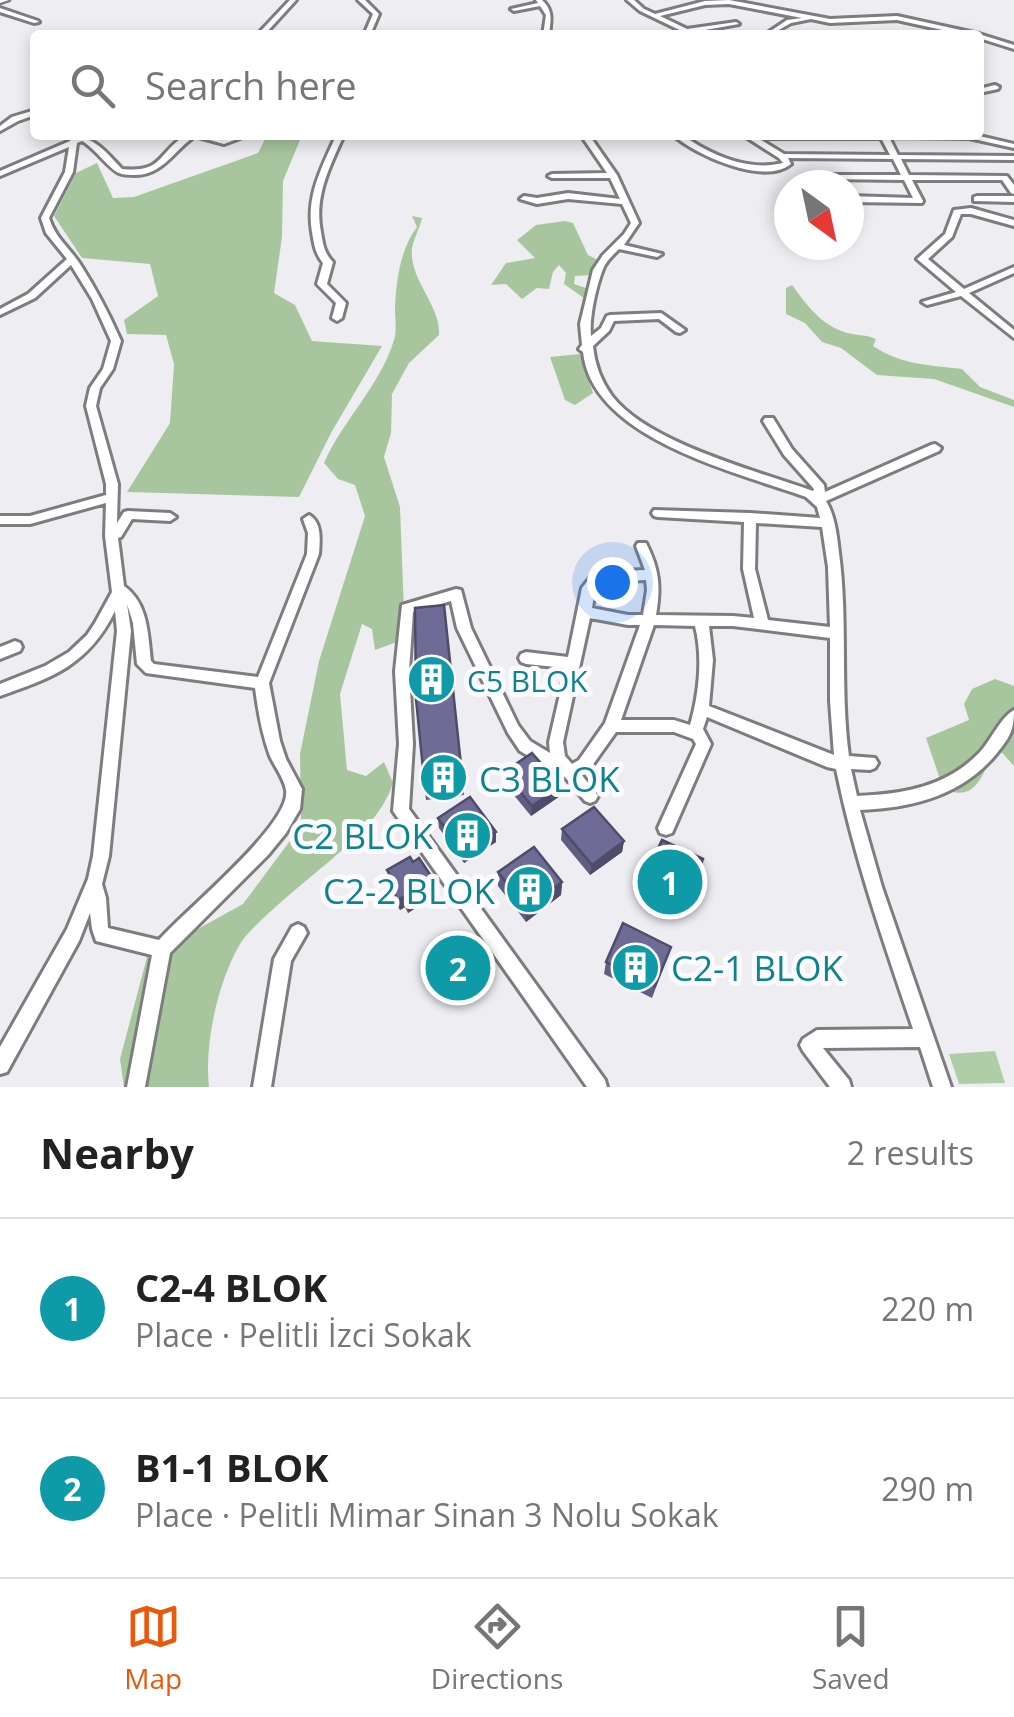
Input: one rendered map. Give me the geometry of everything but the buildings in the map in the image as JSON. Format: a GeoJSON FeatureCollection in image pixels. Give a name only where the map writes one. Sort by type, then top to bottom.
{"type":"FeatureCollection","features":[{"type":"Feature","properties":{"kind":"street"},"geometry":{"type":"LineString","coordinates":[[265,30],[294,0]]}},
{"type":"Feature","properties":{"kind":"street"},"geometry":{"type":"LineString","coordinates":[[362,0],[376,14],[373,30]]}},
{"type":"Feature","properties":{"kind":"street"},"geometry":{"type":"LineString","coordinates":[[630,0],[684,30]]}},
{"type":"Feature","properties":{"kind":"street"},"geometry":{"type":"LineString","coordinates":[[514,9],[541,2],[549,15],[547,30]]}},
{"type":"Feature","properties":{"kind":"street"},"geometry":{"type":"LineString","coordinates":[[654,16],[705,3],[730,2],[815,18]]}},
{"type":"Feature","properties":{"kind":"street"},"geometry":{"type":"LineString","coordinates":[[0,10],[36,22]]}},
{"type":"Feature","properties":{"kind":"street"},"geometry":{"type":"LineString","coordinates":[[775,30],[789,21],[815,18],[897,18],[950,30]]}},
{"type":"Feature","properties":{"kind":"street"},"geometry":{"type":"LineString","coordinates":[[693,30],[736,24]]}},
{"type":"Feature","properties":{"kind":"street"},"geometry":{"type":"LineString","coordinates":[[984,38],[1014,47]]}},
{"type":"Feature","properties":{"kind":"street"},"geometry":{"type":"LineString","coordinates":[[984,90],[995,88]]}},
{"type":"Feature","properties":{"kind":"street"},"geometry":{"type":"LineString","coordinates":[[0,130],[30,115]]}},
{"type":"Feature","properties":{"kind":"street"},"geometry":{"type":"LineString","coordinates":[[984,139],[1014,146]]}},
{"type":"Feature","properties":{"kind":"street"},"geometry":{"type":"LineString","coordinates":[[0,174],[29,164],[71,140]]}},
{"type":"Feature","properties":{"kind":"street"},"geometry":{"type":"LineString","coordinates":[[0,1064],[73,935],[94,885],[114,757],[124,632],[112,540],[112,484],[91,406],[116,341],[98,299],[50,233],[45,218],[68,172],[74,140]]}},
{"type":"Feature","properties":{"kind":"street"},"geometry":{"type":"LineString","coordinates":[[85,140],[120,170],[130,172],[158,167],[182,140]]}},
{"type":"Feature","properties":{"kind":"street"},"geometry":{"type":"LineString","coordinates":[[336,318],[341,302],[322,284],[328,262],[321,257],[312,219],[315,190],[338,140]]}},
{"type":"Feature","properties":{"kind":"street"},"geometry":{"type":"LineString","coordinates":[[588,140],[613,175],[634,223],[596,273],[584,322],[584,350],[614,409],[640,428],[823,505],[828,522],[842,762],[942,1087]]}},
{"type":"Feature","properties":{"kind":"street"},"geometry":{"type":"LineString","coordinates":[[684,140],[700,151],[765,168],[783,168],[787,164],[782,156],[755,140]]}},
{"type":"Feature","properties":{"kind":"street"},"geometry":{"type":"LineString","coordinates":[[864,199],[919,201],[886,140]]}},
{"type":"Feature","properties":{"kind":"street"},"geometry":{"type":"LineString","coordinates":[[782,156],[1013,158]]}},
{"type":"Feature","properties":{"kind":"street"},"geometry":{"type":"LineString","coordinates":[[976,199],[1014,195],[1002,168],[1013,158]]}},
{"type":"Feature","properties":{"kind":"street"},"geometry":{"type":"LineString","coordinates":[[552,176],[613,175]]}},
{"type":"Feature","properties":{"kind":"street"},"geometry":{"type":"LineString","coordinates":[[864,177],[1004,178]]}},
{"type":"Feature","properties":{"kind":"street"},"geometry":{"type":"LineString","coordinates":[[524,198],[537,201],[568,196],[627,202]]}},
{"type":"Feature","properties":{"kind":"street"},"geometry":{"type":"LineString","coordinates":[[1014,224],[972,211],[954,214],[949,235],[922,259],[1014,335]]}},
{"type":"Feature","properties":{"kind":"street"},"geometry":{"type":"LineString","coordinates":[[623,242],[646,238]]}},
{"type":"Feature","properties":{"kind":"street"},"geometry":{"type":"LineString","coordinates":[[623,242],[656,254]]}},
{"type":"Feature","properties":{"kind":"street"},"geometry":{"type":"LineString","coordinates":[[0,312],[22,304],[50,284],[72,259]]}},
{"type":"Feature","properties":{"kind":"street"},"geometry":{"type":"LineString","coordinates":[[928,302],[1014,270]]}},
{"type":"Feature","properties":{"kind":"street"},"geometry":{"type":"LineString","coordinates":[[584,350],[605,329],[610,318],[661,316],[680,330]]}},
{"type":"Feature","properties":{"kind":"street"},"geometry":{"type":"LineString","coordinates":[[769,422],[788,452],[820,488],[817,500]]}},
{"type":"Feature","properties":{"kind":"street"},"geometry":{"type":"LineString","coordinates":[[817,500],[935,448]]}},
{"type":"Feature","properties":{"kind":"street"},"geometry":{"type":"LineString","coordinates":[[0,520],[30,520],[110,498]]}},
{"type":"Feature","properties":{"kind":"street"},"geometry":{"type":"LineString","coordinates":[[658,513],[828,522]]}},
{"type":"Feature","properties":{"kind":"street"},"geometry":{"type":"LineString","coordinates":[[112,540],[128,516],[170,517]]}},
{"type":"Feature","properties":{"kind":"street"},"geometry":{"type":"LineString","coordinates":[[750,518],[749,569],[762,624]]}},
{"type":"Feature","properties":{"kind":"street"},"geometry":{"type":"LineString","coordinates":[[136,1087],[162,949],[175,931],[230,882],[292,816],[295,793],[279,760],[262,684],[313,554],[314,533],[309,519]]}},
{"type":"Feature","properties":{"kind":"street"},"geometry":{"type":"LineString","coordinates":[[570,772],[584,765],[612,726],[649,621],[651,575],[642,546]]}},
{"type":"Feature","properties":{"kind":"street"},"geometry":{"type":"LineString","coordinates":[[590,796],[558,759],[556,742],[588,588],[598,577],[651,575]]}},
{"type":"Feature","properties":{"kind":"street"},"geometry":{"type":"LineString","coordinates":[[121,590],[129,594],[136,608],[144,664],[151,669],[262,684]]}},
{"type":"Feature","properties":{"kind":"street"},"geometry":{"type":"LineString","coordinates":[[0,690],[72,655],[92,639],[108,606],[121,590]]}},
{"type":"Feature","properties":{"kind":"street"},"geometry":{"type":"LineString","coordinates":[[570,772],[530,751],[513,729],[464,628],[456,594],[407,609],[402,671],[406,744],[401,811],[598,1087]]}},
{"type":"Feature","properties":{"kind":"street"},"geometry":{"type":"LineString","coordinates":[[586,612],[649,621],[762,624],[835,633]]}},
{"type":"Feature","properties":{"kind":"street"},"geometry":{"type":"LineString","coordinates":[[694,732],[704,710],[701,687],[708,638],[701,622]]}},
{"type":"Feature","properties":{"kind":"street"},"geometry":{"type":"LineString","coordinates":[[0,654],[15,647]]}},
{"type":"Feature","properties":{"kind":"street"},"geometry":{"type":"LineString","coordinates":[[526,658],[573,663]]}},
{"type":"Feature","properties":{"kind":"street"},"geometry":{"type":"LineString","coordinates":[[704,710],[794,749],[842,762],[870,762]]}},
{"type":"Feature","properties":{"kind":"street"},"geometry":{"type":"LineString","coordinates":[[853,803],[893,803],[922,797],[984,760],[1014,716]]}},
{"type":"Feature","properties":{"kind":"street"},"geometry":{"type":"LineString","coordinates":[[612,726],[621,729],[660,725],[694,732],[702,738],[704,749],[666,828]]}},
{"type":"Feature","properties":{"kind":"street"},"geometry":{"type":"LineString","coordinates":[[94,885],[99,895],[98,926],[102,935],[162,949]]}},
{"type":"Feature","properties":{"kind":"street"},"geometry":{"type":"LineString","coordinates":[[262,1087],[283,958],[298,934]]}},
{"type":"Feature","properties":{"kind":"street"},"geometry":{"type":"LineString","coordinates":[[842,1087],[809,1045],[817,1039],[926,1038]]}},
{"type":"Feature","properties":{"kind":"green space"},"geometry":{"type":"Polygon","coordinates":[[[264,140],[300,140],[283,181],[282,237],[274,293],[295,305],[312,341],[382,346],[299,497],[127,492],[170,423],[174,364],[166,335],[127,334],[124,320],[158,296],[150,264],[82,258],[54,216],[76,173],[97,163],[113,198],[134,197],[258,153],[264,140]]]}},
{"type":"Feature","properties":{"kind":"green space"},"geometry":{"type":"Polygon","coordinates":[[[412,216],[422,218],[412,260],[435,313],[439,335],[409,363],[392,394],[391,433],[384,457],[400,507],[404,610],[397,642],[375,650],[372,629],[362,624],[340,694],[347,770],[366,776],[384,762],[393,783],[376,816],[359,834],[268,914],[240,944],[214,1014],[209,1087],[124,1087],[120,1059],[147,957],[243,904],[301,826],[300,754],[319,661],[365,516],[355,485],[338,479],[324,463],[388,357],[396,329],[400,266],[417,227],[412,216]]]}},
{"type":"Feature","properties":{"kind":"green space"},"geometry":{"type":"Polygon","coordinates":[[[573,223],[588,255],[598,260],[591,275],[575,276],[574,284],[589,289],[584,298],[564,284],[566,273],[559,265],[549,289],[537,288],[522,299],[506,284],[491,285],[506,263],[535,258],[517,240],[536,225],[573,223]]]}},
{"type":"Feature","properties":{"kind":"green space"},"geometry":{"type":"Polygon","coordinates":[[[792,285],[811,309],[834,327],[876,339],[873,346],[905,361],[962,369],[980,387],[1014,400],[1014,407],[934,379],[877,375],[841,348],[822,342],[805,323],[786,314],[786,288],[792,285]]]}},
{"type":"Feature","properties":{"kind":"green space"},"geometry":{"type":"Polygon","coordinates":[[[580,354],[593,393],[575,405],[565,400],[550,357],[580,354]]]}},
{"type":"Feature","properties":{"kind":"green space"},"geometry":{"type":"Polygon","coordinates":[[[995,679],[1014,686],[1014,766],[997,747],[972,789],[955,792],[943,788],[926,738],[969,720],[964,704],[972,689],[995,679]]]}},
{"type":"Feature","properties":{"kind":"green space"},"geometry":{"type":"Polygon","coordinates":[[[995,1051],[1005,1083],[959,1084],[949,1054],[995,1051]]]}},
{"type":"Feature","properties":{"kind":"place","name":"C5 BLOK"},"geometry":{"type":"Point","coordinates":[432,680]}},
{"type":"Feature","properties":{"kind":"place","name":"C3 BLOK"},"geometry":{"type":"Point","coordinates":[444,778]}},
{"type":"Feature","properties":{"kind":"place","name":"C2 BLOK"},"geometry":{"type":"Point","coordinates":[468,835]}},
{"type":"Feature","properties":{"kind":"place","name":"C2-4 BLOK"},"geometry":{"type":"Point","coordinates":[670,882]}},
{"type":"Feature","properties":{"kind":"place","name":"C2-2 BLOK"},"geometry":{"type":"Point","coordinates":[530,890]}},
{"type":"Feature","properties":{"kind":"place","name":"C2-1 BLOK"},"geometry":{"type":"Point","coordinates":[636,967]}},
{"type":"Feature","properties":{"kind":"place","name":"B1-1 BLOK"},"geometry":{"type":"Point","coordinates":[458,968]}}]}
